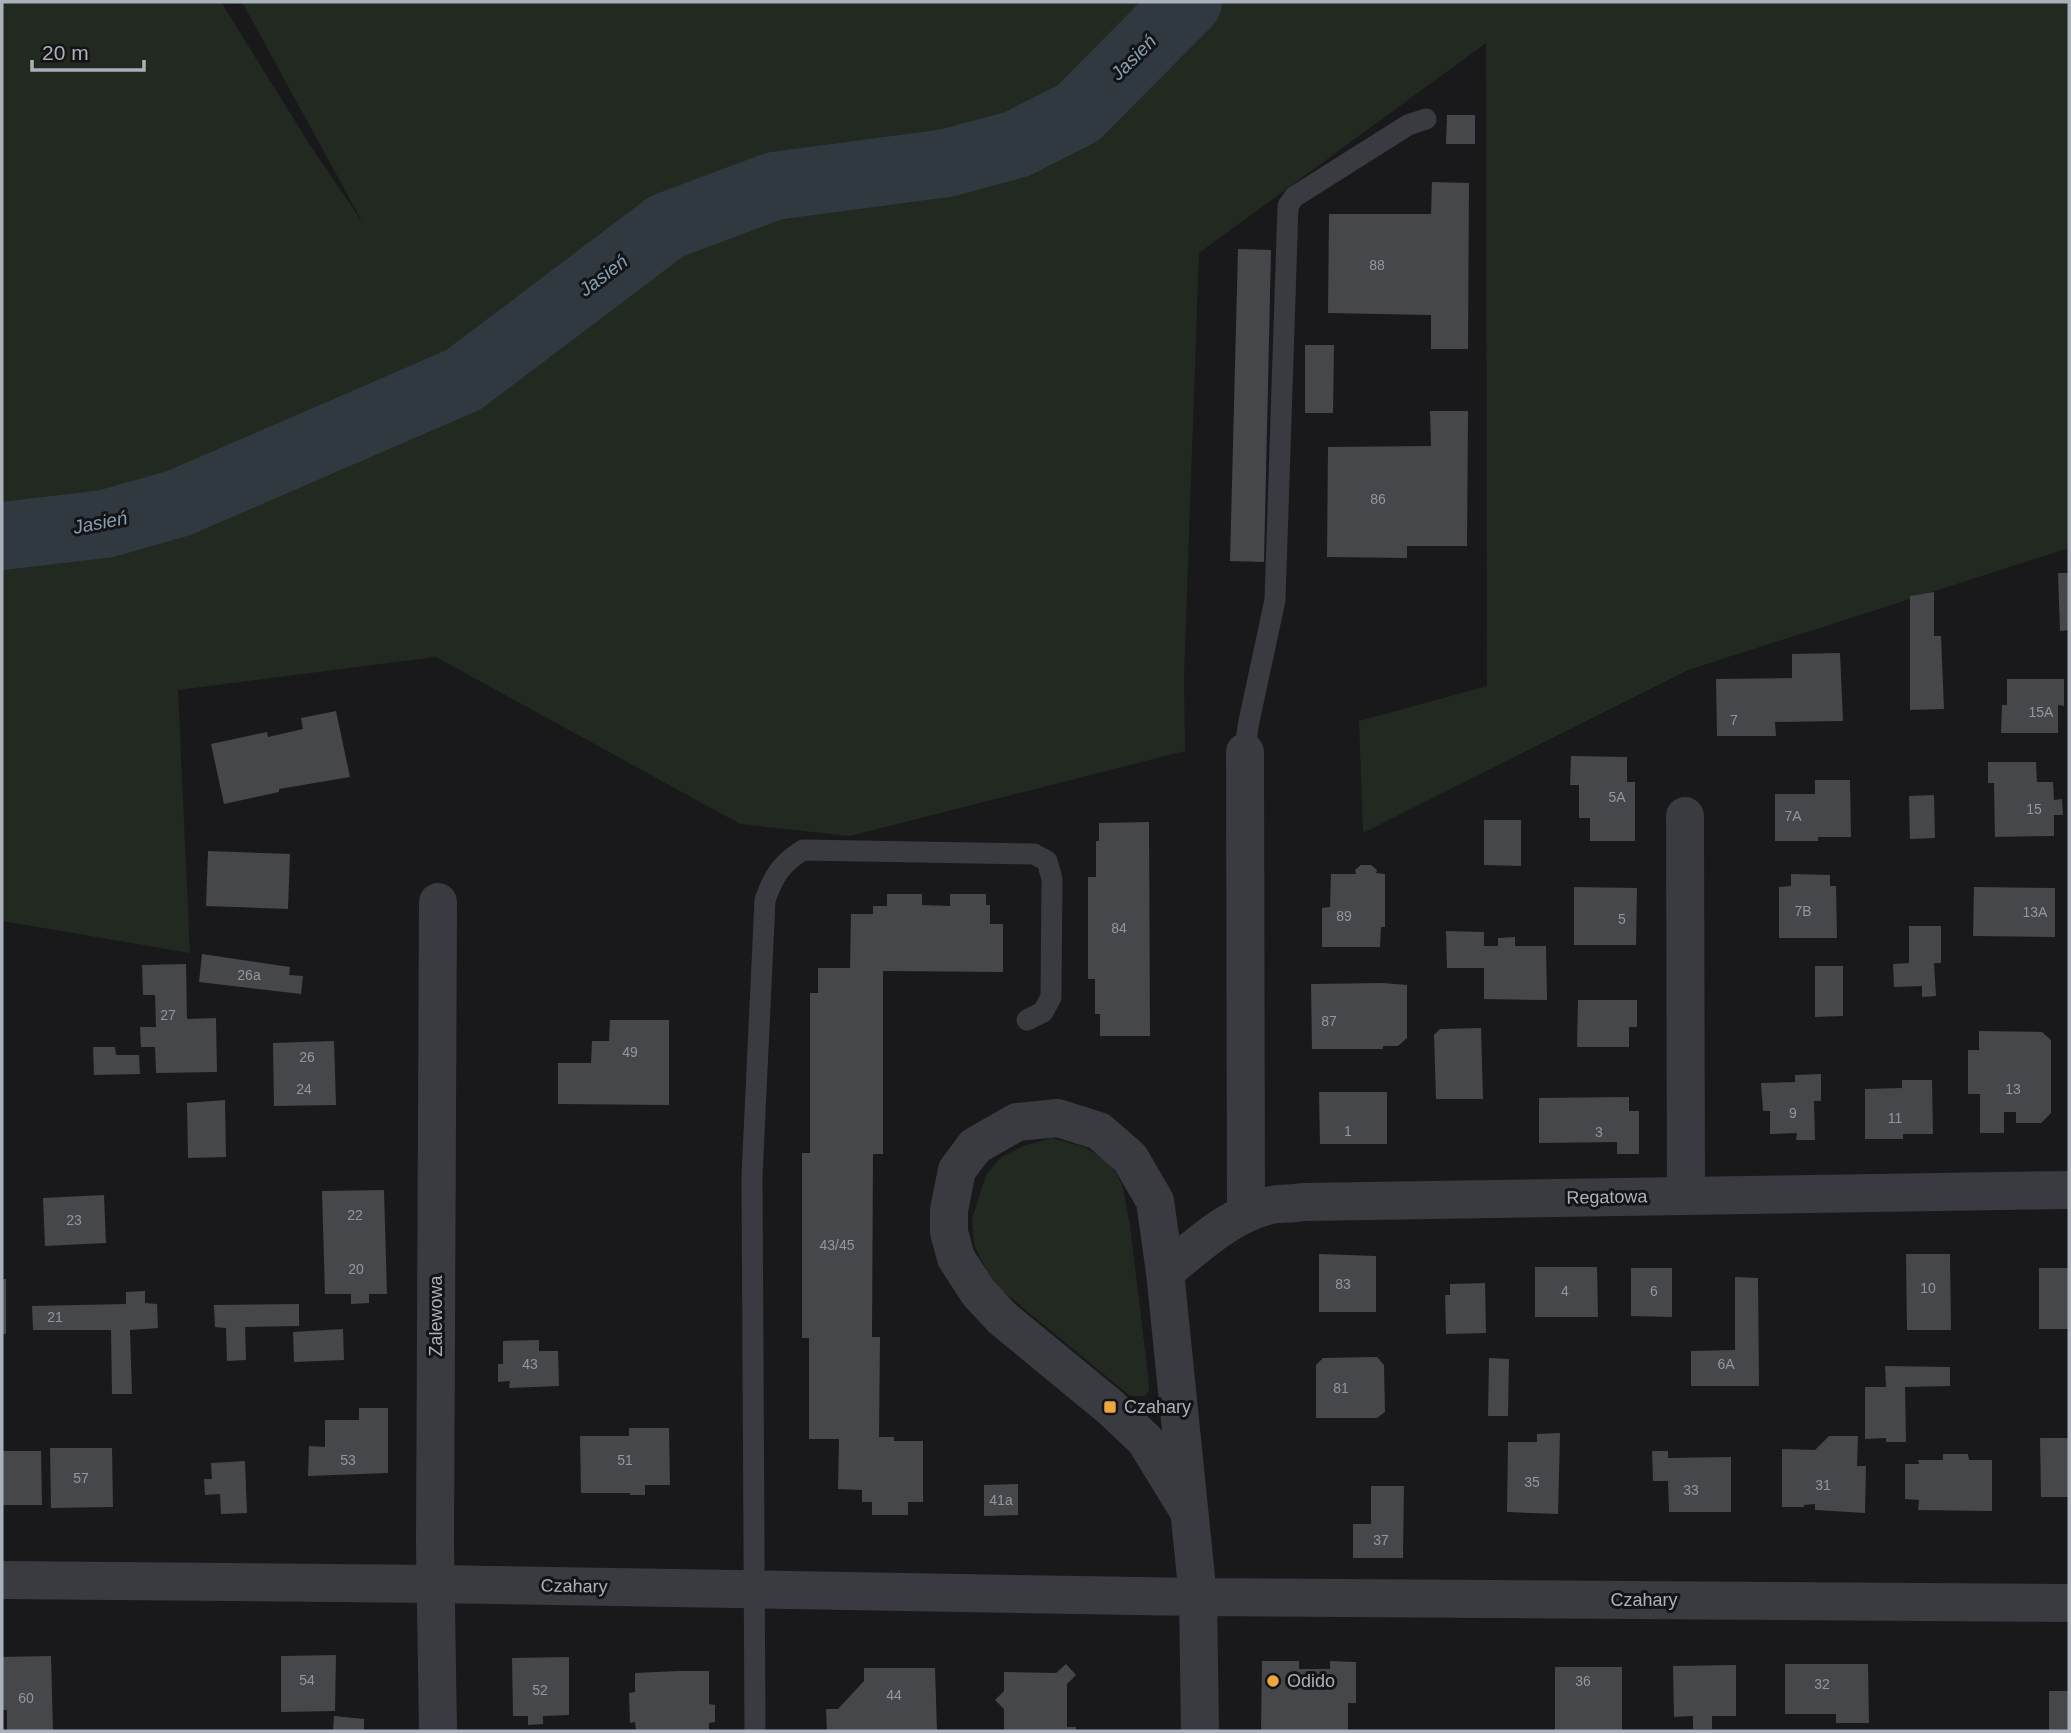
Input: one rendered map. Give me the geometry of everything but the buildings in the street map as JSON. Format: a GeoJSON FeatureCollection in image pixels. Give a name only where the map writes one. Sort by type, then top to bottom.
{"type":"FeatureCollection","features":[{"type":"Feature","properties":{"kind":"street"},"geometry":{"type":"LineString","coordinates":[[1245,752],[1246,1213]]}},
{"type":"Feature","properties":{"kind":"street"},"geometry":{"type":"LineString","coordinates":[[1685,816],[1686,1195]]}},
{"type":"Feature","properties":{"kind":"street","name":"Zalewowa"},"geometry":{"type":"LineString","coordinates":[[438,902],[435,1584],[438,1731]]}},
{"type":"Feature","properties":{"kind":"street"},"geometry":{"type":"LineString","coordinates":[[1188,1510],[1145,1440],[1002,1318],[978,1292],[956,1258],[949,1232],[957,1170],[975,1146],[1017,1122],[1058,1118],[1099,1130],[1130,1158],[1155,1201],[1165,1272],[1198,1597],[1200,1731]]}},
{"type":"Feature","properties":{"kind":"street","name":"Regatowa"},"geometry":{"type":"LineString","coordinates":[[1165,1272],[1209,1237],[1246,1213],[1271,1205],[1303,1202],[2069,1190]]}},
{"type":"Feature","properties":{"kind":"street","name":"Czahary"},"geometry":{"type":"LineString","coordinates":[[2,1580],[435,1584],[1198,1597],[2069,1603]]}},
{"type":"Feature","properties":{"kind":"lane"},"geometry":{"type":"LineString","coordinates":[[1245,752],[1275,600],[1288,206],[1294,197],[1305,190],[1409,125],[1426,119]]}},
{"type":"Feature","properties":{"kind":"lane"},"geometry":{"type":"LineString","coordinates":[[755,1731],[752,1176],[765,900],[776,872],[803,850],[1034,854],[1046,861],[1052,879],[1051,997],[1042,1012],[1027,1020]]}},
{"type":"Feature","properties":{"kind":"shaded area"},"geometry":{"type":"Polygon","coordinates":[[[2,2],[221,2],[310,145],[363,223],[242,2],[2069,2],[2069,548],[1688,670],[1363,833],[1359,721],[1487,686],[1486,43],[1199,253],[1184,678],[1185,751],[850,836],[740,824],[436,657],[178,690],[190,953],[2,921],[2,2]]]}},
{"type":"Feature","properties":{"kind":"shaded area"},"geometry":{"type":"Polygon","coordinates":[[[1052,1138],[1084,1147],[1110,1163],[1122,1184],[1130,1225],[1149,1384],[1149,1391],[1145,1396],[1130,1396],[993,1283],[974,1245],[972,1219],[986,1175],[1001,1157],[1023,1146],[1052,1138]]]}},
{"type":"Feature","properties":{"kind":"waterway","name":"Jasień"},"geometry":{"type":"LineString","coordinates":[[2,536],[105,524],[179,503],[463,380],[667,226],[774,186],[947,163],[1017,144],[1078,113],[1188,2]]}},
{"type":"Feature","properties":{"kind":"place","name":"Czahary"},"geometry":{"type":"Point","coordinates":[1110,1407]}},
{"type":"Feature","properties":{"kind":"place","name":"Odido"},"geometry":{"type":"Point","coordinates":[1273,1681]}}]}
